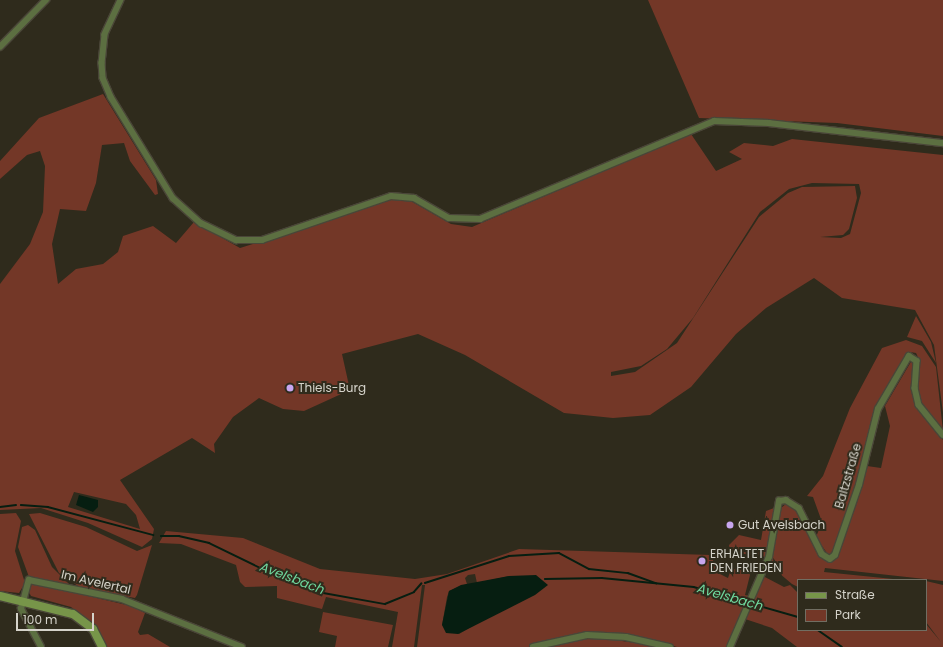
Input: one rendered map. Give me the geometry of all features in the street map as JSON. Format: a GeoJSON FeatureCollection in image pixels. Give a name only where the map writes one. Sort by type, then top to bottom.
{"type":"FeatureCollection","features":[{"type":"Feature","properties":{"kind":"main road"},"geometry":{"type":"LineString","coordinates":[[0,596],[23,600],[81,618],[96,633],[102,647]]}},
{"type":"Feature","properties":{"kind":"street"},"geometry":{"type":"LineString","coordinates":[[0,47],[46,0]]}},
{"type":"Feature","properties":{"kind":"street"},"geometry":{"type":"LineString","coordinates":[[121,0],[105,35],[102,63],[103,78],[111,97],[173,198],[201,223],[236,240],[262,240],[391,196],[414,198],[450,218],[480,219],[714,121],[769,123],[943,143]]}},
{"type":"Feature","properties":{"kind":"street","name":"Baltzstraße"},"geometry":{"type":"LineString","coordinates":[[730,647],[771,550],[778,504],[782,499],[799,508],[824,557],[835,555],[859,485],[876,416],[909,356],[917,361],[914,388],[919,405],[943,435]]}},
{"type":"Feature","properties":{"kind":"street","name":"Im Avelertal"},"geometry":{"type":"LineString","coordinates":[[23,600],[28,580],[36,580],[122,599],[242,647]]}},
{"type":"Feature","properties":{"kind":"street"},"geometry":{"type":"LineString","coordinates":[[23,600],[21,609],[41,647]]}},
{"type":"Feature","properties":{"kind":"street"},"geometry":{"type":"LineString","coordinates":[[533,647],[587,635],[626,637],[670,647]]}},
{"type":"Feature","properties":{"kind":"green space"},"geometry":{"type":"Polygon","coordinates":[[[648,0],[943,0],[943,136],[837,123],[699,118],[648,0]]]}},
{"type":"Feature","properties":{"kind":"green space"},"geometry":{"type":"Polygon","coordinates":[[[103,94],[156,180],[158,194],[155,195],[130,161],[124,143],[102,145],[96,183],[86,211],[60,209],[52,244],[58,284],[76,269],[103,264],[118,252],[123,236],[153,226],[176,243],[194,222],[240,248],[394,199],[409,200],[451,224],[472,227],[691,134],[716,171],[742,159],[729,152],[744,143],[773,146],[792,139],[943,155],[943,413],[934,345],[915,310],[842,298],[814,278],[766,308],[736,334],[691,387],[650,415],[613,418],[564,413],[465,355],[418,334],[342,354],[350,390],[304,411],[283,409],[259,398],[233,417],[214,444],[215,453],[192,438],[120,480],[154,529],[152,539],[142,547],[88,523],[41,508],[0,510],[0,284],[30,244],[43,212],[45,166],[40,151],[27,155],[0,179],[0,161],[39,118],[103,94]],[[812,183],[789,189],[760,212],[693,318],[667,349],[641,366],[611,372],[611,376],[635,372],[677,343],[759,217],[788,193],[802,187],[855,186],[857,198],[849,229],[843,235],[820,237],[841,238],[850,234],[861,193],[859,184],[812,183]],[[74,492],[68,507],[140,529],[136,515],[126,504],[74,492]]]}},
{"type":"Feature","properties":{"kind":"green space"},"geometry":{"type":"Polygon","coordinates":[[[916,316],[931,342],[936,363],[922,341],[907,337],[916,316]]]}},
{"type":"Feature","properties":{"kind":"green space"},"geometry":{"type":"Polygon","coordinates":[[[906,340],[922,346],[936,367],[943,431],[917,396],[919,359],[916,353],[910,352],[884,395],[858,482],[833,552],[829,556],[816,537],[822,522],[813,497],[807,496],[823,476],[850,408],[882,348],[906,340]]]}},
{"type":"Feature","properties":{"kind":"green space"},"geometry":{"type":"Polygon","coordinates":[[[912,360],[914,396],[943,440],[943,581],[825,568],[824,572],[893,579],[797,579],[797,586],[792,584],[773,568],[770,559],[781,508],[787,503],[799,511],[822,559],[828,562],[833,559],[867,466],[881,468],[890,426],[885,406],[912,360]]]}},
{"type":"Feature","properties":{"kind":"green space"},"geometry":{"type":"Polygon","coordinates":[[[774,508],[766,557],[730,552],[729,545],[739,535],[761,540],[766,511],[774,508]]]}},
{"type":"Feature","properties":{"kind":"green space"},"geometry":{"type":"Polygon","coordinates":[[[16,513],[21,521],[15,551],[25,583],[19,593],[0,591],[0,514],[16,513]]]}},
{"type":"Feature","properties":{"kind":"green space"},"geometry":{"type":"Polygon","coordinates":[[[40,513],[86,527],[137,551],[152,545],[135,598],[81,588],[59,573],[29,514],[40,513]]]}},
{"type":"Feature","properties":{"kind":"green space"},"geometry":{"type":"Polygon","coordinates":[[[28,525],[35,530],[52,567],[70,585],[29,577],[18,547],[22,527],[28,525]]]}},
{"type":"Feature","properties":{"kind":"green space"},"geometry":{"type":"Polygon","coordinates":[[[166,531],[243,538],[320,569],[415,579],[447,574],[519,549],[711,555],[718,573],[728,578],[730,572],[738,567],[747,567],[750,575],[745,595],[750,596],[728,647],[677,647],[638,636],[587,633],[546,642],[601,638],[664,647],[417,647],[425,585],[422,585],[414,647],[392,647],[398,612],[326,597],[322,609],[277,598],[277,586],[245,587],[240,582],[236,565],[181,544],[159,543],[166,531]],[[475,574],[468,575],[465,578],[467,584],[449,591],[442,625],[459,634],[483,620],[509,576],[477,583],[475,574]]]}},
{"type":"Feature","properties":{"kind":"green space"},"geometry":{"type":"Polygon","coordinates":[[[763,576],[784,587],[790,585],[797,592],[797,631],[927,631],[927,625],[941,642],[927,623],[927,581],[943,585],[943,647],[797,647],[772,628],[745,619],[763,576]]]}},
{"type":"Feature","properties":{"kind":"green space"},"geometry":{"type":"Polygon","coordinates":[[[33,583],[131,606],[145,613],[138,632],[140,635],[148,634],[170,647],[107,647],[95,625],[71,607],[31,596],[28,590],[33,583]]]}},
{"type":"Feature","properties":{"kind":"green space"},"geometry":{"type":"Polygon","coordinates":[[[323,612],[393,625],[388,647],[335,647],[337,636],[319,632],[323,612]]]}},
{"type":"Feature","properties":{"kind":"shaded area"},"geometry":{"type":"Polygon","coordinates":[[[79,495],[98,500],[98,507],[93,512],[76,505],[79,495]]]}},
{"type":"Feature","properties":{"kind":"shaded area"},"geometry":{"type":"Polygon","coordinates":[[[536,575],[548,585],[535,595],[458,634],[446,633],[442,625],[449,591],[461,585],[509,576],[536,575]]]}},
{"type":"Feature","properties":{"kind":"waterway","name":"Avelsbach"},"geometry":{"type":"LineString","coordinates":[[0,507],[16,505]]}},
{"type":"Feature","properties":{"kind":"waterway","name":"Avelsbach"},"geometry":{"type":"LineString","coordinates":[[21,505],[48,507],[153,535]]}},
{"type":"Feature","properties":{"kind":"waterway","name":"Avelsbach"},"geometry":{"type":"LineString","coordinates":[[161,536],[179,536],[209,543],[281,578],[318,592],[385,604],[414,592],[421,584]]}},
{"type":"Feature","properties":{"kind":"waterway","name":"Avelsbach"},"geometry":{"type":"LineString","coordinates":[[425,583],[509,556],[559,553],[589,569],[628,573],[656,583]]}},
{"type":"Feature","properties":{"kind":"waterway","name":"Avelsbach"},"geometry":{"type":"LineString","coordinates":[[545,579],[602,578],[694,587],[797,617]]}},
{"type":"Feature","properties":{"kind":"waterway","name":"Avelsbach"},"geometry":{"type":"LineString","coordinates":[[819,631],[842,647]]}},
{"type":"Feature","properties":{"kind":"place","name":"Thiels-Burg"},"geometry":{"type":"Point","coordinates":[290,388]}},
{"type":"Feature","properties":{"kind":"place","name":"Gut Avelsbach"},"geometry":{"type":"Point","coordinates":[730,525]}},
{"type":"Feature","properties":{"kind":"place","name":"ERHALTET DEN FRIEDEN"},"geometry":{"type":"Point","coordinates":[702,561]}}]}
